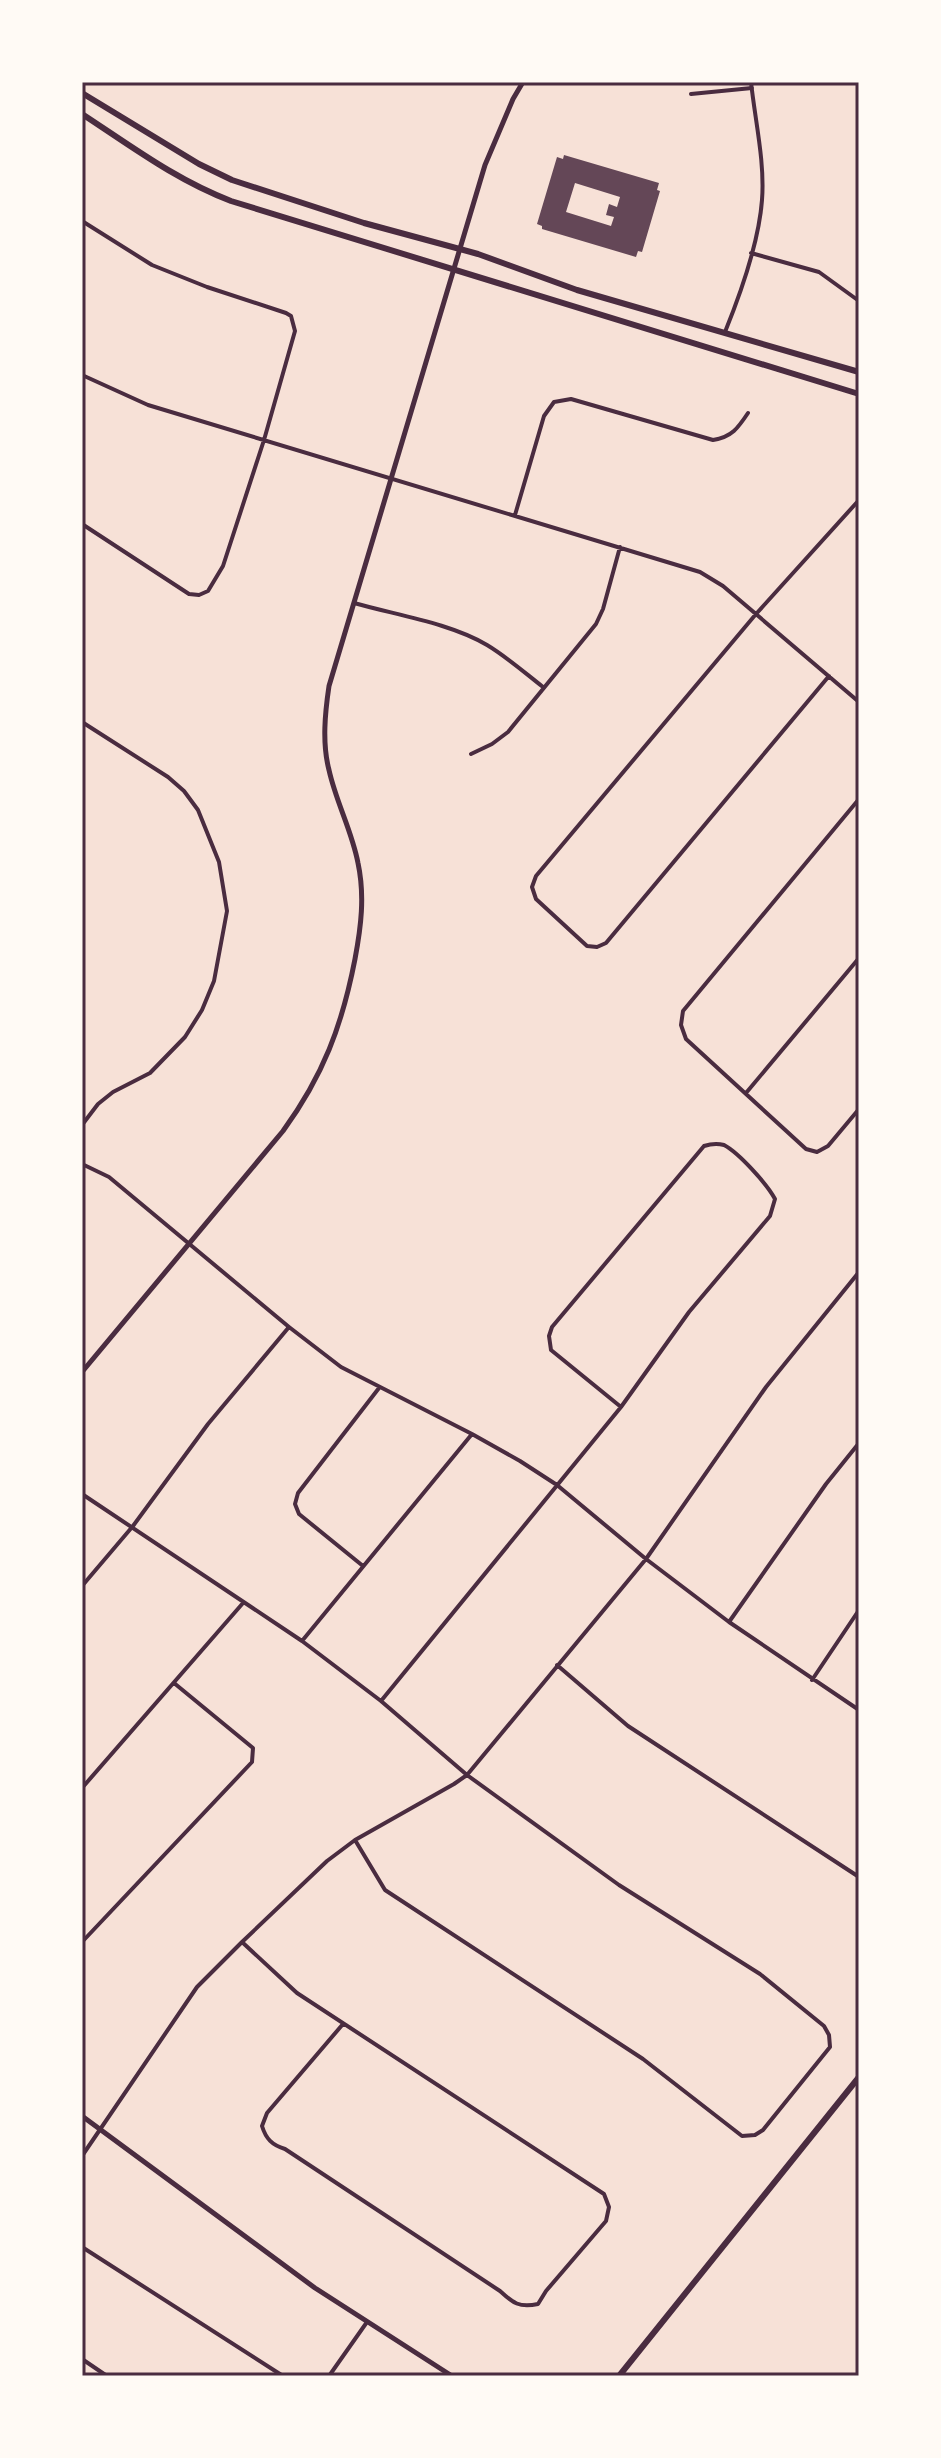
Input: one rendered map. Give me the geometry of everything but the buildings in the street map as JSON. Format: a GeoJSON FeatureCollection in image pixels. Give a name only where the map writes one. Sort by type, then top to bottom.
{"type":"FeatureCollection","features":[{"type":"Feature","properties":{"kind":"main road"},"geometry":{"type":"LineString","coordinates":[[82,93],[199,164],[232,180],[364,223],[460,249],[577,290],[859,372]]}},
{"type":"Feature","properties":{"kind":"main road"},"geometry":{"type":"LineString","coordinates":[[82,114],[168,172],[205,191],[859,394]]}},
{"type":"Feature","properties":{"kind":"main road"},"geometry":{"type":"LineString","coordinates":[[619,2376],[859,2077]]}},
{"type":"Feature","properties":{"kind":"street"},"geometry":{"type":"LineString","coordinates":[[82,1372],[297,1112],[326,1061],[344,1010],[360,929],[362,888],[355,849],[328,766],[325,716],[332,672],[485,165],[523,82]]}},
{"type":"Feature","properties":{"kind":"street"},"geometry":{"type":"LineString","coordinates":[[691,94],[752,85],[762,201],[751,253],[725,332]]}},
{"type":"Feature","properties":{"kind":"street"},"geometry":{"type":"LineString","coordinates":[[82,221],[152,265],[291,316],[295,331],[223,566],[208,591],[199,595],[189,594],[82,524]]}},
{"type":"Feature","properties":{"kind":"street"},"geometry":{"type":"LineString","coordinates":[[751,253],[819,272],[859,301]]}},
{"type":"Feature","properties":{"kind":"street"},"geometry":{"type":"LineString","coordinates":[[82,375],[148,405],[700,572],[723,586],[859,702]]}},
{"type":"Feature","properties":{"kind":"street"},"geometry":{"type":"LineString","coordinates":[[515,515],[544,416],[554,402],[571,399],[713,440],[735,433],[748,413]]}},
{"type":"Feature","properties":{"kind":"street"},"geometry":{"type":"LineString","coordinates":[[829,676],[606,943],[597,947],[587,946],[536,899],[532,887],[536,876],[756,614],[859,500]]}},
{"type":"Feature","properties":{"kind":"street"},"geometry":{"type":"LineString","coordinates":[[471,754],[508,732],[596,624],[620,547]]}},
{"type":"Feature","properties":{"kind":"street"},"geometry":{"type":"LineString","coordinates":[[353,603],[472,638],[487,645],[543,687]]}},
{"type":"Feature","properties":{"kind":"street"},"geometry":{"type":"LineString","coordinates":[[82,722],[168,777],[184,791],[198,810],[219,862],[227,911],[214,981],[202,1010],[185,1037],[150,1073],[113,1092],[98,1104],[82,1125]]}},
{"type":"Feature","properties":{"kind":"street"},"geometry":{"type":"LineString","coordinates":[[859,799],[683,1011],[681,1025],[686,1039],[806,1149],[817,1152],[828,1146],[859,1109]]}},
{"type":"Feature","properties":{"kind":"street"},"geometry":{"type":"LineString","coordinates":[[746,1093],[859,958]]}},
{"type":"Feature","properties":{"kind":"street"},"geometry":{"type":"LineString","coordinates":[[381,1701],[621,1407],[689,1312],[770,1216],[775,1199],[766,1183],[725,1146],[714,1143],[704,1146],[552,1327],[549,1336],[551,1350],[621,1407]]}},
{"type":"Feature","properties":{"kind":"street"},"geometry":{"type":"LineString","coordinates":[[82,1164],[109,1177],[341,1367],[472,1434],[557,1485],[646,1559],[729,1622],[859,1710]]}},
{"type":"Feature","properties":{"kind":"street"},"geometry":{"type":"LineString","coordinates":[[82,2156],[197,1987],[242,1942],[327,1861],[355,1840],[467,1775],[646,1559],[766,1387],[859,1272]]}},
{"type":"Feature","properties":{"kind":"street"},"geometry":{"type":"LineString","coordinates":[[82,1586],[133,1526],[208,1424],[289,1327]]}},
{"type":"Feature","properties":{"kind":"street"},"geometry":{"type":"LineString","coordinates":[[363,1566],[299,1514],[295,1504],[298,1493],[379,1388]]}},
{"type":"Feature","properties":{"kind":"street"},"geometry":{"type":"LineString","coordinates":[[302,1641],[472,1434]]}},
{"type":"Feature","properties":{"kind":"street"},"geometry":{"type":"LineString","coordinates":[[729,1622],[826,1484],[859,1443]]}},
{"type":"Feature","properties":{"kind":"street"},"geometry":{"type":"LineString","coordinates":[[82,1494],[302,1641],[381,1701],[467,1775],[619,1885],[760,1974],[824,2026],[830,2047],[763,2130],[755,2135],[742,2136],[643,2059],[385,1890],[355,1840]]}},
{"type":"Feature","properties":{"kind":"street"},"geometry":{"type":"LineString","coordinates":[[82,1788],[244,1603]]}},
{"type":"Feature","properties":{"kind":"street"},"geometry":{"type":"LineString","coordinates":[[812,1680],[859,1610]]}},
{"type":"Feature","properties":{"kind":"street"},"geometry":{"type":"LineString","coordinates":[[557,1665],[628,1726],[859,1877]]}},
{"type":"Feature","properties":{"kind":"street"},"geometry":{"type":"LineString","coordinates":[[82,1942],[252,1762],[253,1748],[174,1683]]}},
{"type":"Feature","properties":{"kind":"street"},"geometry":{"type":"LineString","coordinates":[[242,1942],[297,1993],[604,2194],[609,2207],[606,2221],[538,2304],[525,2307],[514,2304],[500,2291],[265,2136],[262,2126],[267,2113],[343,2024]]}},
{"type":"Feature","properties":{"kind":"street"},"geometry":{"type":"LineString","coordinates":[[82,2116],[315,2288],[452,2376]]}},
{"type":"Feature","properties":{"kind":"street"},"geometry":{"type":"LineString","coordinates":[[82,2247],[283,2376]]}},
{"type":"Feature","properties":{"kind":"street"},"geometry":{"type":"LineString","coordinates":[[329,2376],[367,2322]]}},
{"type":"Feature","properties":{"kind":"street"},"geometry":{"type":"LineString","coordinates":[[82,2359],[107,2376]]}}]}
